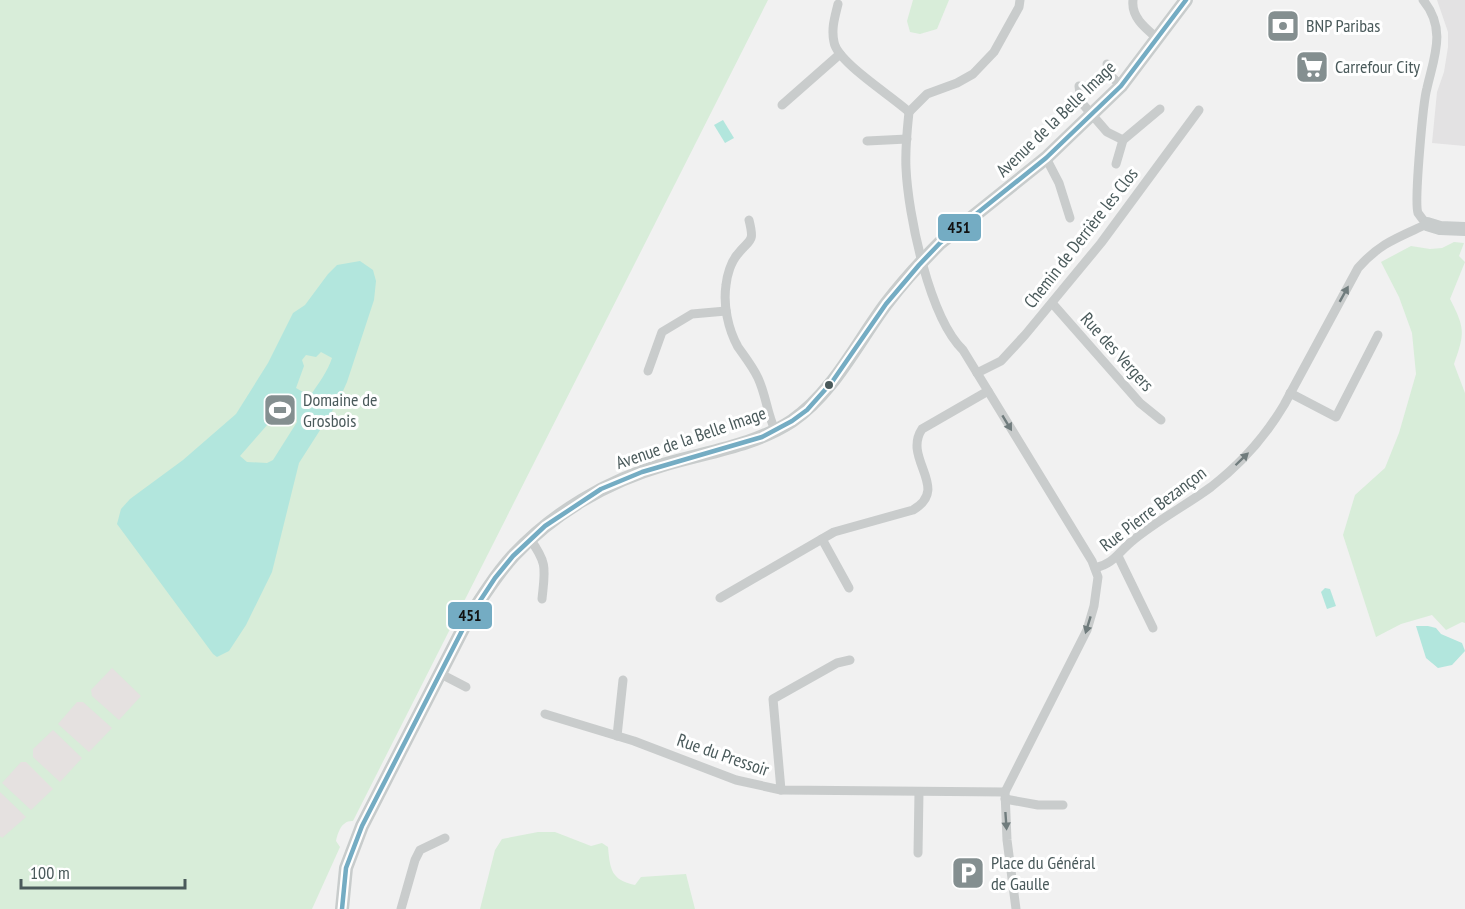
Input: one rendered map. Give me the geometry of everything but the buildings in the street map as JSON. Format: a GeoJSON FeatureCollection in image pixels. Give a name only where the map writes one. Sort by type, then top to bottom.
{"type":"FeatureCollection","features":[{"type":"Feature","properties":{"kind":"street"},"geometry":{"type":"LineString","coordinates":[[1020,0],[1016,15],[994,52],[973,74],[957,83],[927,94],[909,112],[908,187],[913,219],[929,285],[941,316],[1095,568]]}},
{"type":"Feature","properties":{"kind":"street"},"geometry":{"type":"LineString","coordinates":[[1133,0],[1139,23],[1157,38]]}},
{"type":"Feature","properties":{"kind":"street","name":"Avenue de la Belle Image"},"geometry":{"type":"LineString","coordinates":[[342,909],[346,868],[362,826],[468,619],[486,590],[513,557],[530,539],[579,502],[636,474],[745,443],[792,420],[828,386],[886,305],[923,261],[940,243],[1046,158],[1121,86],[1186,0]]}},
{"type":"Feature","properties":{"kind":"street"},"geometry":{"type":"LineString","coordinates":[[1423,0],[1434,19],[1437,37],[1436,55],[1426,90],[1418,212],[1427,224],[1440,228],[1465,229]]}},
{"type":"Feature","properties":{"kind":"street"},"geometry":{"type":"LineString","coordinates":[[838,4],[832,27],[834,44],[840,54],[909,112]]}},
{"type":"Feature","properties":{"kind":"street"},"geometry":{"type":"LineString","coordinates":[[782,105],[840,54]]}},
{"type":"Feature","properties":{"kind":"street"},"geometry":{"type":"LineString","coordinates":[[1107,64],[1111,76],[1121,86]]}},
{"type":"Feature","properties":{"kind":"street"},"geometry":{"type":"LineString","coordinates":[[1079,86],[1080,102],[1107,132],[1123,140]]}},
{"type":"Feature","properties":{"kind":"street"},"geometry":{"type":"LineString","coordinates":[[1116,164],[1123,140],[1160,109]]}},
{"type":"Feature","properties":{"kind":"street","name":"Chemin de Derrière les Clos"},"geometry":{"type":"LineString","coordinates":[[976,373],[1001,361],[1052,303],[1101,243],[1199,110]]}},
{"type":"Feature","properties":{"kind":"street"},"geometry":{"type":"LineString","coordinates":[[867,141],[907,139]]}},
{"type":"Feature","properties":{"kind":"street"},"geometry":{"type":"LineString","coordinates":[[1046,158],[1059,183],[1070,218]]}},
{"type":"Feature","properties":{"kind":"street"},"geometry":{"type":"LineString","coordinates":[[749,220],[752,233],[750,242],[736,255],[731,265],[726,285],[726,310],[730,330],[758,376],[768,415],[775,430]]}},
{"type":"Feature","properties":{"kind":"street","name":"Rue Pierre Bezançon"},"geometry":{"type":"LineString","coordinates":[[1016,909],[1007,840],[1005,796],[1087,630],[1097,585],[1098,577],[1095,568],[1104,566],[1131,542],[1212,486],[1256,446],[1271,427],[1358,268],[1371,253],[1386,242],[1427,224]]}},
{"type":"Feature","properties":{"kind":"street","name":"Rue des Vergers"},"geometry":{"type":"LineString","coordinates":[[1052,303],[1140,403],[1161,420]]}},
{"type":"Feature","properties":{"kind":"street"},"geometry":{"type":"LineString","coordinates":[[648,371],[662,332],[692,314],[726,310]]}},
{"type":"Feature","properties":{"kind":"street"},"geometry":{"type":"LineString","coordinates":[[1290,393],[1336,417],[1378,335]]}},
{"type":"Feature","properties":{"kind":"street"},"geometry":{"type":"LineString","coordinates":[[720,598],[842,529],[921,506],[928,496],[928,485],[916,450],[916,437],[922,429],[988,391]]}},
{"type":"Feature","properties":{"kind":"street"},"geometry":{"type":"LineString","coordinates":[[530,539],[543,557],[545,570],[542,599]]}},
{"type":"Feature","properties":{"kind":"street"},"geometry":{"type":"LineString","coordinates":[[822,539],[849,588]]}},
{"type":"Feature","properties":{"kind":"street"},"geometry":{"type":"LineString","coordinates":[[1119,555],[1153,628]]}},
{"type":"Feature","properties":{"kind":"street"},"geometry":{"type":"LineString","coordinates":[[781,790],[773,699],[837,663],[850,660]]}},
{"type":"Feature","properties":{"kind":"street"},"geometry":{"type":"LineString","coordinates":[[440,673],[466,687]]}},
{"type":"Feature","properties":{"kind":"street"},"geometry":{"type":"LineString","coordinates":[[617,736],[623,680]]}},
{"type":"Feature","properties":{"kind":"street","name":"Rue du Pressoir"},"geometry":{"type":"LineString","coordinates":[[545,714],[617,736],[736,780],[781,790],[1005,796],[1038,805],[1063,805]]}},
{"type":"Feature","properties":{"kind":"street"},"geometry":{"type":"LineString","coordinates":[[918,853],[919,792]]}},
{"type":"Feature","properties":{"kind":"street"},"geometry":{"type":"LineString","coordinates":[[401,909],[420,850],[445,838]]}},
{"type":"Feature","properties":{"kind":"shaded area","name":"Domaine de Grosbois"},"geometry":{"type":"Polygon","coordinates":[[[0,0],[768,0],[353,821],[346,822],[339,830],[336,841],[340,847],[312,909],[0,909],[0,0]]]}},
{"type":"Feature","properties":{"kind":"shaded area"},"geometry":{"type":"Polygon","coordinates":[[[913,0],[949,0],[937,29],[920,34],[910,32],[907,21],[913,0]]]}},
{"type":"Feature","properties":{"kind":"shaded area"},"geometry":{"type":"Polygon","coordinates":[[[1437,0],[1465,0],[1465,146],[1432,143],[1437,92],[1444,72],[1448,47],[1448,32],[1437,0]]]}},
{"type":"Feature","properties":{"kind":"shaded area"},"geometry":{"type":"Polygon","coordinates":[[[723,120],[734,138],[725,143],[714,125],[723,120]]]}},
{"type":"Feature","properties":{"kind":"shaded area"},"geometry":{"type":"Polygon","coordinates":[[[1454,242],[1464,243],[1459,256],[1465,262],[1450,299],[1461,324],[1462,337],[1454,364],[1465,393],[1465,623],[1462,622],[1446,630],[1432,615],[1401,624],[1376,637],[1343,535],[1355,495],[1385,468],[1399,433],[1416,374],[1412,333],[1399,297],[1381,262],[1411,246],[1442,248],[1454,242]]]}},
{"type":"Feature","properties":{"kind":"shaded area"},"geometry":{"type":"Polygon","coordinates":[[[360,261],[373,270],[376,281],[374,300],[347,382],[338,402],[299,463],[272,572],[246,625],[229,651],[217,657],[117,524],[121,509],[130,499],[183,460],[236,414],[268,363],[293,313],[305,305],[337,265],[360,261]],[[321,352],[316,357],[306,355],[302,360],[304,366],[296,388],[310,396],[332,358],[321,352]],[[281,403],[274,408],[268,424],[240,456],[247,462],[267,463],[273,460],[297,422],[296,408],[281,403]]]}},
{"type":"Feature","properties":{"kind":"shaded area"},"geometry":{"type":"Polygon","coordinates":[[[1325,588],[1330,589],[1336,606],[1327,609],[1321,592],[1325,588]]]}},
{"type":"Feature","properties":{"kind":"shaded area"},"geometry":{"type":"Polygon","coordinates":[[[1416,626],[1436,628],[1441,634],[1462,643],[1465,651],[1452,665],[1438,668],[1426,658],[1416,626]]]}},
{"type":"Feature","properties":{"kind":"shaded area"},"geometry":{"type":"Polygon","coordinates":[[[538,832],[555,832],[591,846],[602,843],[608,847],[611,867],[616,877],[627,883],[635,885],[641,877],[686,874],[695,909],[480,909],[495,850],[502,839],[538,832]]]}},
{"type":"Feature","properties":{"kind":"sand"},"geometry":{"type":"Polygon","coordinates":[[[112,668],[141,696],[119,720],[92,696],[91,690],[112,668]]]}},
{"type":"Feature","properties":{"kind":"sand"},"geometry":{"type":"Polygon","coordinates":[[[77,702],[83,702],[112,728],[89,752],[58,724],[77,702]]]}},
{"type":"Feature","properties":{"kind":"sand"},"geometry":{"type":"Polygon","coordinates":[[[53,730],[82,758],[60,782],[33,757],[33,749],[53,730]]]}},
{"type":"Feature","properties":{"kind":"sand"},"geometry":{"type":"Polygon","coordinates":[[[21,762],[26,762],[53,789],[31,810],[2,783],[21,762]]]}},
{"type":"Feature","properties":{"kind":"sand"},"geometry":{"type":"Polygon","coordinates":[[[0,792],[26,817],[2,838],[0,836],[0,792]]]}},
{"type":"Feature","properties":{"kind":"transit line","name":"451"},"geometry":{"type":"LineString","coordinates":[[342,909],[346,868],[362,826],[468,619],[495,578],[513,556],[545,526],[601,489],[642,472],[762,437],[807,410],[832,382],[886,304],[919,265],[940,243],[1046,158],[1121,86],[1186,0]]}},
{"type":"Feature","properties":{"kind":"place","name":"BNP Paribas"},"geometry":{"type":"Point","coordinates":[1283,26]}},
{"type":"Feature","properties":{"kind":"place","name":"Carrefour City"},"geometry":{"type":"Point","coordinates":[1312,67]}},
{"type":"Feature","properties":{"kind":"place","name":"Domaine de Grosbois"},"geometry":{"type":"Point","coordinates":[280,410]}},
{"type":"Feature","properties":{"kind":"place","name":"Place du Général de Gaulle"},"geometry":{"type":"Point","coordinates":[968,873]}}]}
